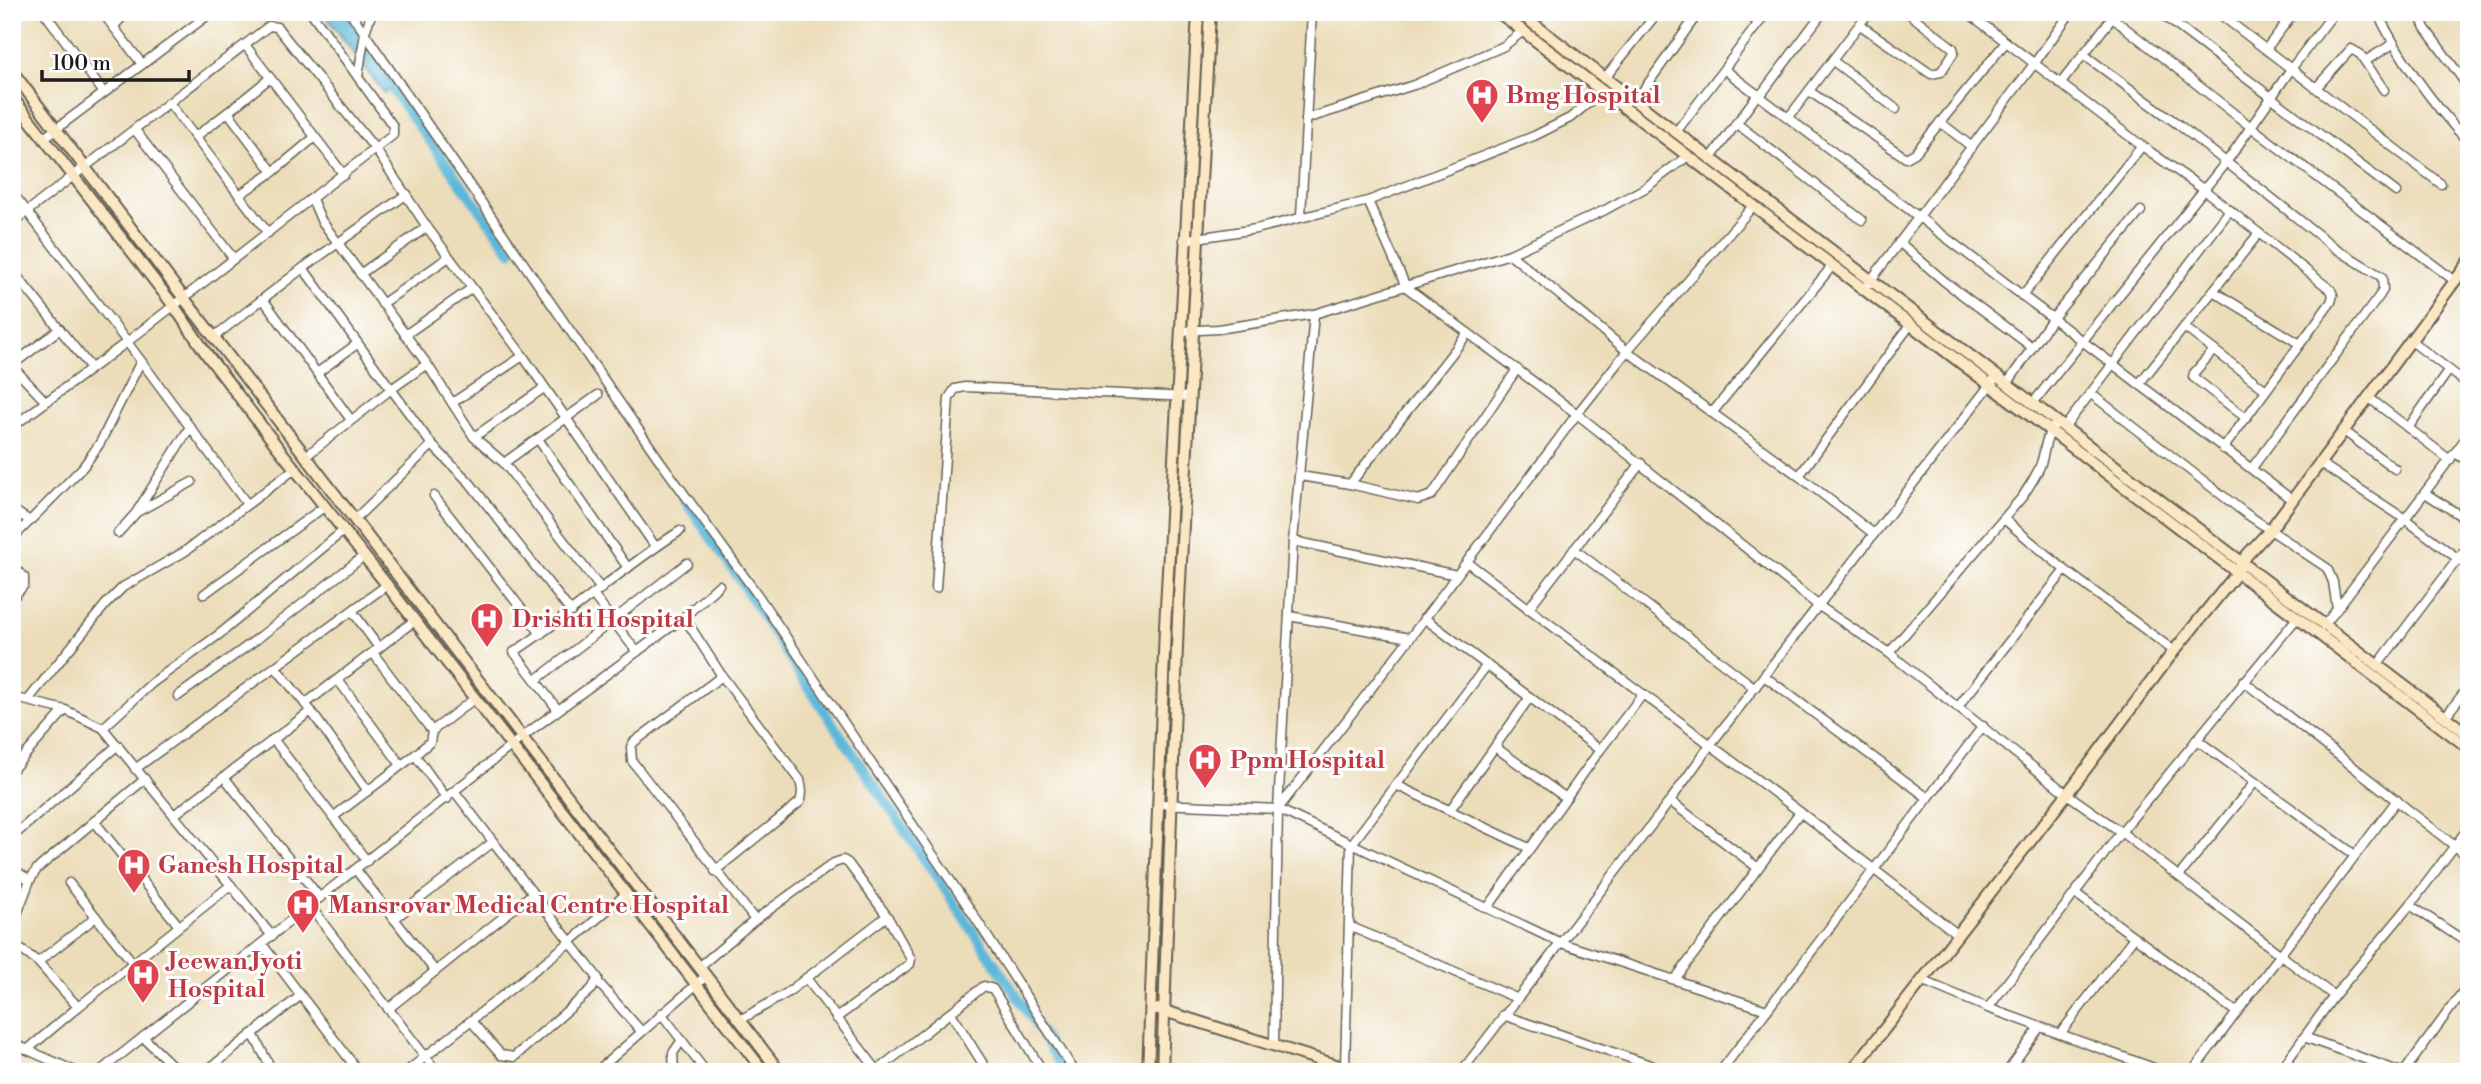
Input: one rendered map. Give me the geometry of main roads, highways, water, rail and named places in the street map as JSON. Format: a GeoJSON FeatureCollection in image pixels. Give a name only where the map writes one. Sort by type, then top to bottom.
{"type":"FeatureCollection","features":[{"type":"Feature","properties":{"kind":"water"},"geometry":{"type":"Polygon","coordinates":[[[323,12],[345,12],[391,70],[395,84],[384,93],[323,12]]]}},
{"type":"Feature","properties":{"kind":"waterway"},"geometry":{"type":"LineString","coordinates":[[382,76],[511,252]]}},
{"type":"Feature","properties":{"kind":"waterway"},"geometry":{"type":"LineString","coordinates":[[683,498],[1035,1023],[1065,1072]]}},
{"type":"Feature","properties":{"kind":"place","name":"Bmg Hospital"},"geometry":{"type":"Point","coordinates":[1482,125]}},
{"type":"Feature","properties":{"kind":"place","name":"Drishti Hospital"},"geometry":{"type":"Point","coordinates":[487,649]}},
{"type":"Feature","properties":{"kind":"place","name":"Ppm Hospital"},"geometry":{"type":"Point","coordinates":[1205,790]}},
{"type":"Feature","properties":{"kind":"place","name":"Ganesh Hospital"},"geometry":{"type":"Point","coordinates":[134,895]}},
{"type":"Feature","properties":{"kind":"place","name":"Mansrovar Medical Centre Hospital"},"geometry":{"type":"Point","coordinates":[303,935]}},
{"type":"Feature","properties":{"kind":"place","name":"Jeewan Jyoti Hospital"},"geometry":{"type":"Point","coordinates":[143,1005]}}]}
